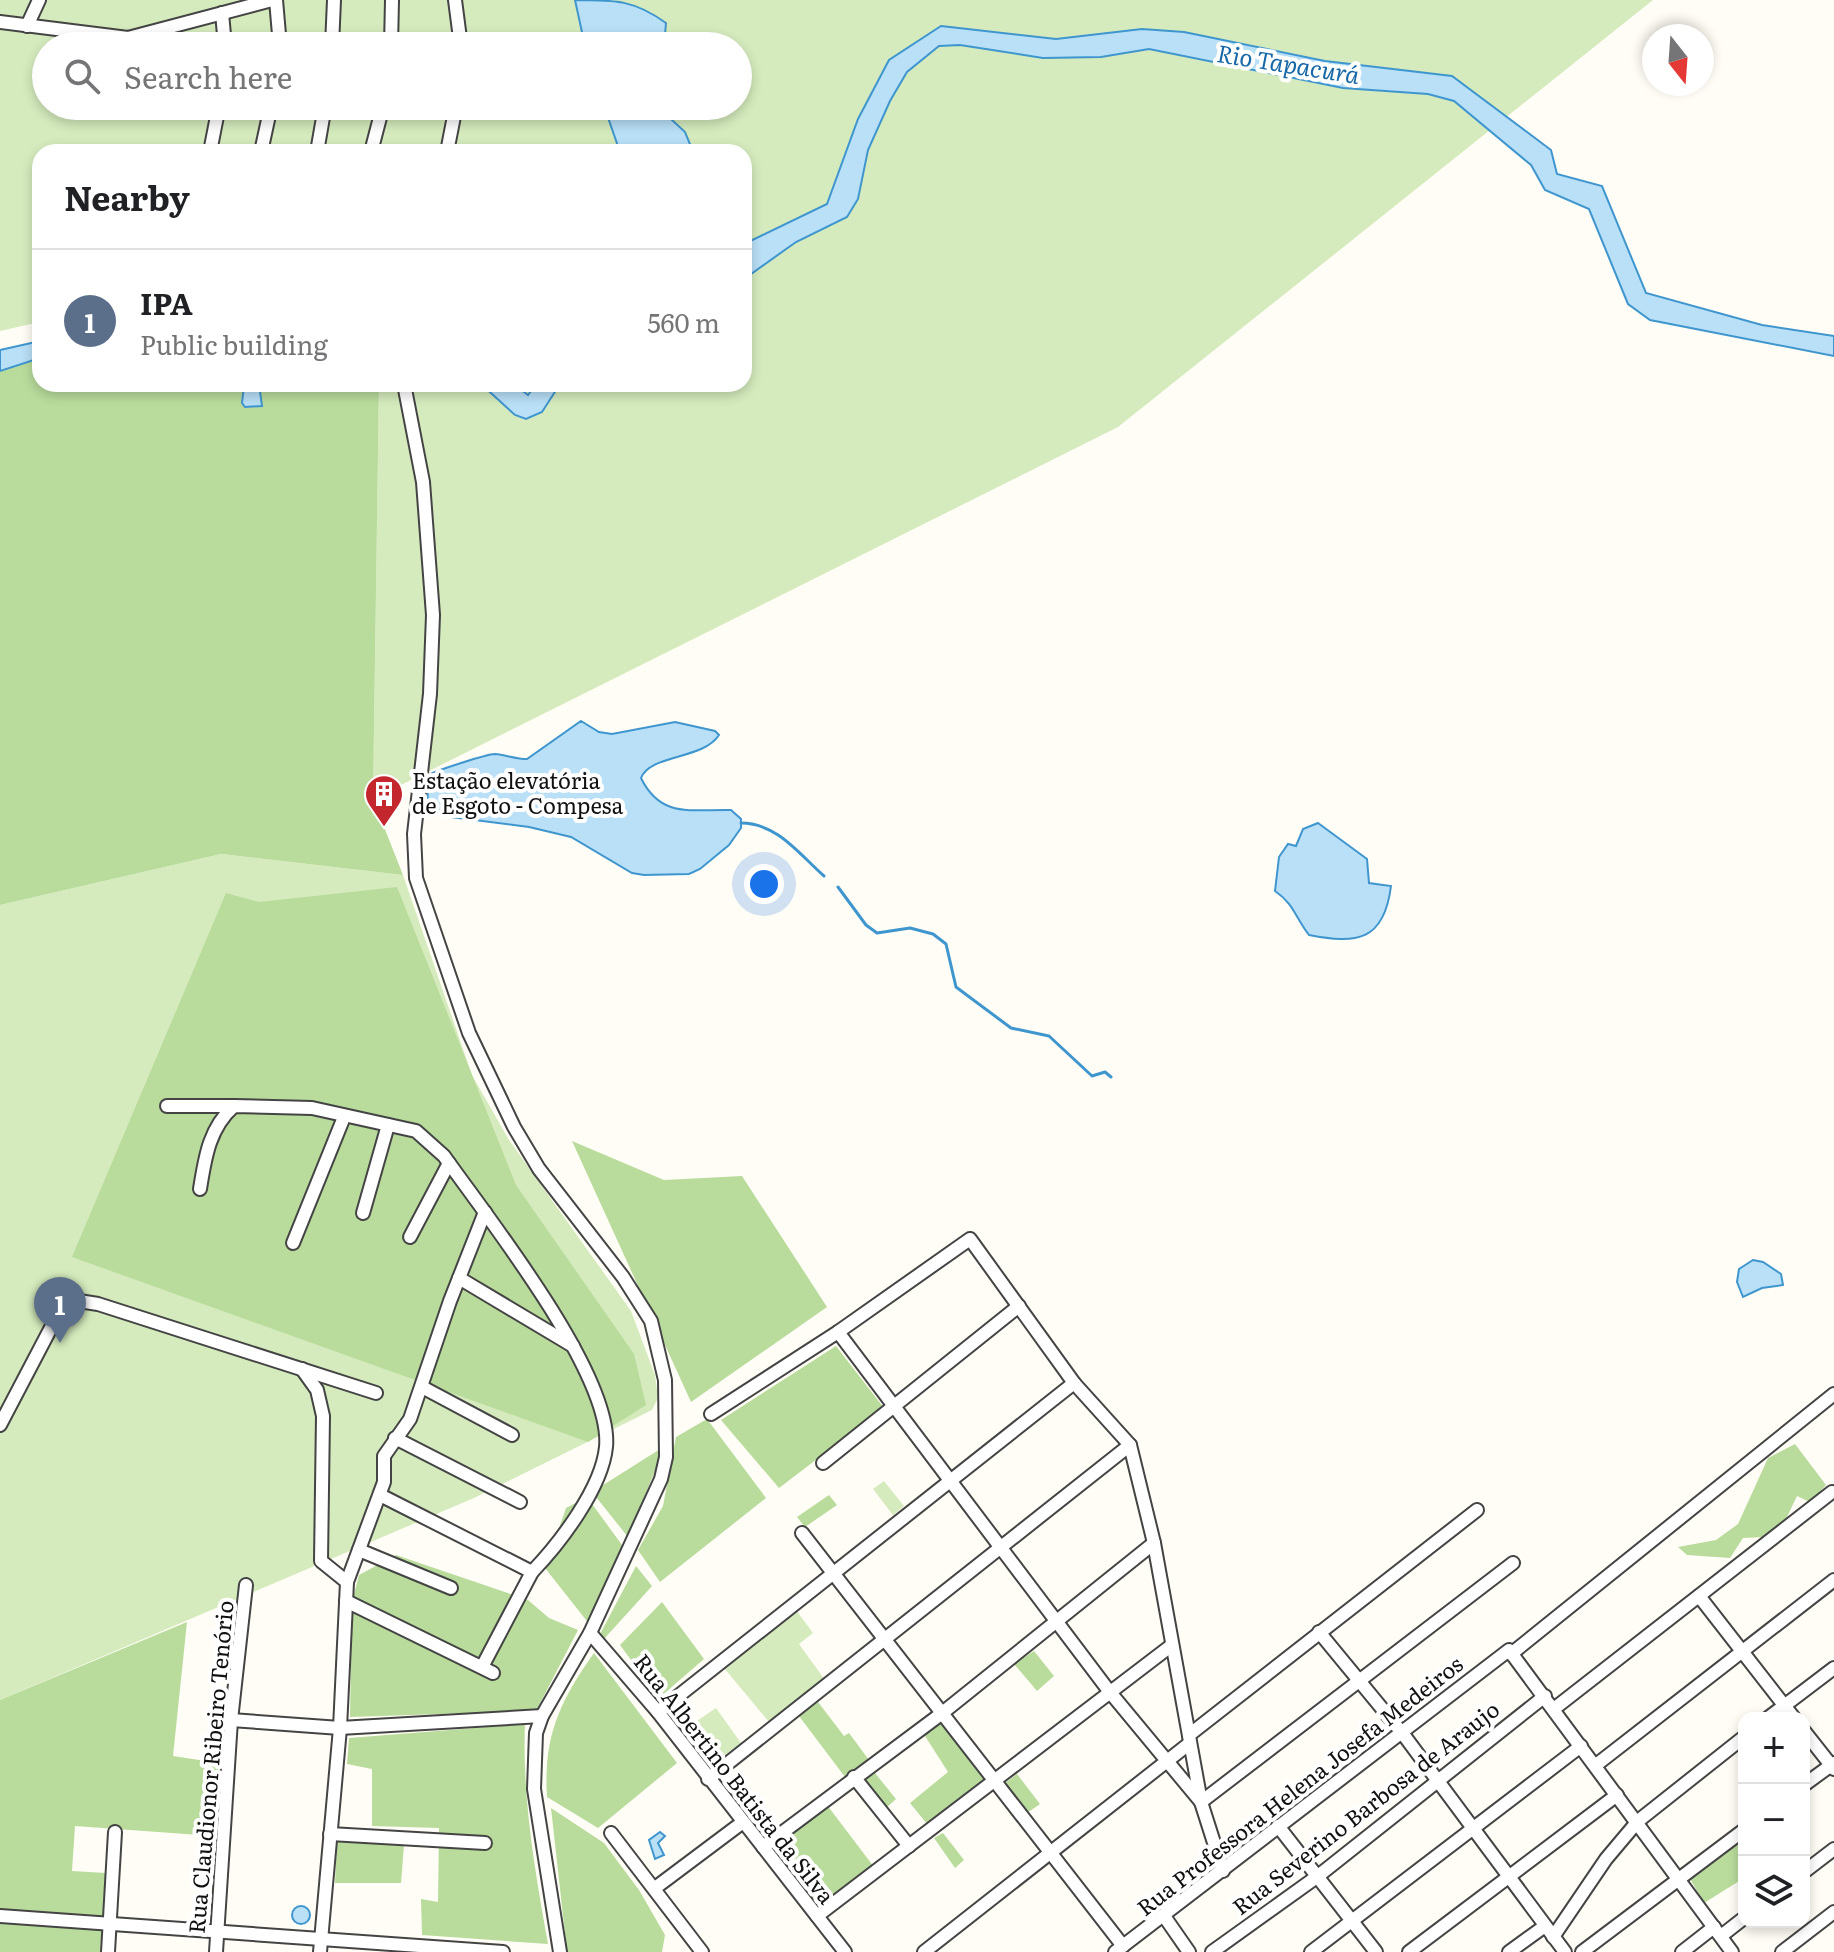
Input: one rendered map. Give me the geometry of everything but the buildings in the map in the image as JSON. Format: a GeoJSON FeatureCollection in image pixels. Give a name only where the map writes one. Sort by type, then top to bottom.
{"type":"FeatureCollection","features":[{"type":"Feature","properties":{"kind":"street"},"geometry":{"type":"LineString","coordinates":[[27,26],[39,0]]}},
{"type":"Feature","properties":{"kind":"street"},"geometry":{"type":"LineString","coordinates":[[151,32],[274,0],[278,32]]}},
{"type":"Feature","properties":{"kind":"street"},"geometry":{"type":"LineString","coordinates":[[333,32],[334,0]]}},
{"type":"Feature","properties":{"kind":"street"},"geometry":{"type":"LineString","coordinates":[[391,32],[392,0]]}},
{"type":"Feature","properties":{"kind":"street"},"geometry":{"type":"LineString","coordinates":[[455,0],[459,32]]}},
{"type":"Feature","properties":{"kind":"street"},"geometry":{"type":"LineString","coordinates":[[222,13],[224,32]]}},
{"type":"Feature","properties":{"kind":"street"},"geometry":{"type":"LineString","coordinates":[[0,22],[78,32]]}},
{"type":"Feature","properties":{"kind":"street"},"geometry":{"type":"LineString","coordinates":[[212,144],[216,120]]}},
{"type":"Feature","properties":{"kind":"street"},"geometry":{"type":"LineString","coordinates":[[263,144],[268,120]]}},
{"type":"Feature","properties":{"kind":"street"},"geometry":{"type":"LineString","coordinates":[[318,144],[323,120]]}},
{"type":"Feature","properties":{"kind":"street"},"geometry":{"type":"LineString","coordinates":[[373,144],[379,120]]}},
{"type":"Feature","properties":{"kind":"street"},"geometry":{"type":"LineString","coordinates":[[449,144],[453,120]]}},
{"type":"Feature","properties":{"kind":"street"},"geometry":{"type":"LineString","coordinates":[[406,392],[423,482],[433,615],[430,694],[414,834],[416,878],[469,1033],[486,1072],[539,1169],[641,1303],[660,1347],[665,1380],[666,1457],[661,1479],[590,1633],[542,1716],[533,1752],[534,1789],[560,1952]]}},
{"type":"Feature","properties":{"kind":"street"},"geometry":{"type":"LineString","coordinates":[[167,1106],[312,1108],[416,1131],[449,1163],[577,1349],[602,1412],[606,1446],[599,1472],[561,1541],[532,1572],[488,1670],[346,1601]]}},
{"type":"Feature","properties":{"kind":"street"},"geometry":{"type":"LineString","coordinates":[[200,1189],[212,1134],[222,1117],[234,1106]]}},
{"type":"Feature","properties":{"kind":"street"},"geometry":{"type":"LineString","coordinates":[[293,1243],[344,1117]]}},
{"type":"Feature","properties":{"kind":"street"},"geometry":{"type":"LineString","coordinates":[[363,1213],[388,1125]]}},
{"type":"Feature","properties":{"kind":"street"},"geometry":{"type":"LineString","coordinates":[[410,1237],[449,1163]]}},
{"type":"Feature","properties":{"kind":"street"},"geometry":{"type":"LineString","coordinates":[[320,1946],[340,1728],[347,1582],[380,1495],[384,1456],[410,1419],[485,1212]]}},
{"type":"Feature","properties":{"kind":"street"},"geometry":{"type":"LineString","coordinates":[[711,1414],[838,1332],[970,1239],[1074,1383],[1130,1445],[1154,1543],[1201,1802],[1223,1871]]}},
{"type":"Feature","properties":{"kind":"street"},"geometry":{"type":"LineString","coordinates":[[459,1278],[577,1349]]}},
{"type":"Feature","properties":{"kind":"street"},"geometry":{"type":"LineString","coordinates":[[0,1425],[66,1299],[98,1304],[376,1393]]}},
{"type":"Feature","properties":{"kind":"street"},"geometry":{"type":"LineString","coordinates":[[823,1463],[1019,1306]]}},
{"type":"Feature","properties":{"kind":"street"},"geometry":{"type":"LineString","coordinates":[[838,1332],[1109,1691],[1201,1802]]}},
{"type":"Feature","properties":{"kind":"street"},"geometry":{"type":"LineString","coordinates":[[302,1369],[317,1390],[323,1416],[321,1561],[347,1582]]}},
{"type":"Feature","properties":{"kind":"street"},"geometry":{"type":"LineString","coordinates":[[658,1712],[1074,1383]]}},
{"type":"Feature","properties":{"kind":"street"},"geometry":{"type":"LineString","coordinates":[[422,1387],[512,1435]]}},
{"type":"Feature","properties":{"kind":"street","name":"Rua Professora Helena Josefa Medeiros"},"geometry":{"type":"LineString","coordinates":[[1119,1949],[1510,1652],[1834,1394]]}},
{"type":"Feature","properties":{"kind":"street"},"geometry":{"type":"LineString","coordinates":[[395,1438],[520,1502]]}},
{"type":"Feature","properties":{"kind":"street"},"geometry":{"type":"LineString","coordinates":[[708,1779],[1002,1550],[1130,1445]]}},
{"type":"Feature","properties":{"kind":"street"},"geometry":{"type":"LineString","coordinates":[[1555,1708],[1832,1492]]}},
{"type":"Feature","properties":{"kind":"street"},"geometry":{"type":"LineString","coordinates":[[380,1495],[532,1572]]}},
{"type":"Feature","properties":{"kind":"street"},"geometry":{"type":"LineString","coordinates":[[924,1952],[1167,1762],[1189,1739],[1319,1632],[1477,1510]]}},
{"type":"Feature","properties":{"kind":"street"},"geometry":{"type":"LineString","coordinates":[[802,1533],[1051,1853],[1119,1949]]}},
{"type":"Feature","properties":{"kind":"street"},"geometry":{"type":"LineString","coordinates":[[763,1847],[941,1714],[1154,1543]]}},
{"type":"Feature","properties":{"kind":"street"},"geometry":{"type":"LineString","coordinates":[[359,1550],[451,1588]]}},
{"type":"Feature","properties":{"kind":"street"},"geometry":{"type":"LineString","coordinates":[[1201,1802],[1513,1563]]}},
{"type":"Feature","properties":{"kind":"street"},"geometry":{"type":"LineString","coordinates":[[1596,1765],[1834,1580]]}},
{"type":"Feature","properties":{"kind":"street","name":"Rua Claudionor Ribeiro Tenório"},"geometry":{"type":"LineString","coordinates":[[216,1952],[231,1720],[246,1585]]}},
{"type":"Feature","properties":{"kind":"street"},"geometry":{"type":"LineString","coordinates":[[1699,1596],[1789,1712]]}},
{"type":"Feature","properties":{"kind":"street"},"geometry":{"type":"LineString","coordinates":[[1319,1632],[1403,1734],[1563,1951]]}},
{"type":"Feature","properties":{"kind":"street","name":"Rua Albertino Batista da Silva"},"geometry":{"type":"LineString","coordinates":[[590,1633],[658,1712],[845,1952]]}},
{"type":"Feature","properties":{"kind":"street"},"geometry":{"type":"LineString","coordinates":[[817,1916],[1172,1645]]}},
{"type":"Feature","properties":{"kind":"street"},"geometry":{"type":"LineString","coordinates":[[1510,1652],[1555,1708],[1732,1952]]}},
{"type":"Feature","properties":{"kind":"street"},"geometry":{"type":"LineString","coordinates":[[1775,1712],[1834,1668]]}},
{"type":"Feature","properties":{"kind":"street","name":"Rua Severino Barbosa de Araujo"},"geometry":{"type":"LineString","coordinates":[[1212,1952],[1318,1876],[1545,1696]]}},
{"type":"Feature","properties":{"kind":"street"},"geometry":{"type":"LineString","coordinates":[[231,1720],[340,1728],[542,1716]]}},
{"type":"Feature","properties":{"kind":"street"},"geometry":{"type":"LineString","coordinates":[[1806,1784],[1833,1766],[1810,1738]]}},
{"type":"Feature","properties":{"kind":"street"},"geometry":{"type":"LineString","coordinates":[[1553,1937],[1591,1879],[1638,1821],[1738,1742]]}},
{"type":"Feature","properties":{"kind":"street"},"geometry":{"type":"LineString","coordinates":[[1311,1952],[1581,1746]]}},
{"type":"Feature","properties":{"kind":"street"},"geometry":{"type":"LineString","coordinates":[[854,1777],[909,1846]]}},
{"type":"Feature","properties":{"kind":"street"},"geometry":{"type":"LineString","coordinates":[[1409,1952],[1617,1795]]}},
{"type":"Feature","properties":{"kind":"street"},"geometry":{"type":"LineString","coordinates":[[655,1888],[743,1822]]}},
{"type":"Feature","properties":{"kind":"street"},"geometry":{"type":"LineString","coordinates":[[1278,1826],[1376,1952]]}},
{"type":"Feature","properties":{"kind":"street"},"geometry":{"type":"LineString","coordinates":[[108,1952],[115,1832]]}},
{"type":"Feature","properties":{"kind":"street"},"geometry":{"type":"LineString","coordinates":[[611,1833],[702,1952]]}},
{"type":"Feature","properties":{"kind":"street"},"geometry":{"type":"LineString","coordinates":[[330,1834],[485,1843]]}},
{"type":"Feature","properties":{"kind":"street"},"geometry":{"type":"LineString","coordinates":[[1582,1952],[1738,1834]]}},
{"type":"Feature","properties":{"kind":"street"},"geometry":{"type":"LineString","coordinates":[[1810,1867],[1834,1849]]}},
{"type":"Feature","properties":{"kind":"street"},"geometry":{"type":"LineString","coordinates":[[1782,1952],[1834,1912]]}},
{"type":"Feature","properties":{"kind":"street"},"geometry":{"type":"LineString","coordinates":[[0,1916],[218,1932],[320,1946],[503,1952]]}},
{"type":"Feature","properties":{"kind":"street"},"geometry":{"type":"LineString","coordinates":[[1164,1916],[1189,1952]]}},
{"type":"Feature","properties":{"kind":"street"},"geometry":{"type":"LineString","coordinates":[[1682,1952],[1738,1921]]}},
{"type":"Feature","properties":{"kind":"street"},"geometry":{"type":"LineString","coordinates":[[1509,1952],[1545,1926]]}},
{"type":"Feature","properties":{"kind":"green space"},"geometry":{"type":"Polygon","coordinates":[[[0,0],[1653,0],[1118,427],[373,799],[379,392],[752,392],[752,144],[32,144],[32,324],[0,331],[0,0]]]}},
{"type":"Feature","properties":{"kind":"green space"},"geometry":{"type":"Polygon","coordinates":[[[32,360],[32,392],[379,392],[373,799],[403,875],[221,854],[0,905],[0,370],[32,360]]]}},
{"type":"Feature","properties":{"kind":"green space"},"geometry":{"type":"Polygon","coordinates":[[[221,854],[403,875],[472,1075],[509,1140],[631,1311],[655,1375],[658,1398],[652,1410],[474,1498],[0,1700],[0,905],[221,854]]]}},
{"type":"Feature","properties":{"kind":"green space"},"geometry":{"type":"Polygon","coordinates":[[[397,887],[516,1185],[634,1354],[646,1405],[588,1442],[72,1257],[226,893],[259,902],[397,887]]]}},
{"type":"Feature","properties":{"kind":"green space"},"geometry":{"type":"Polygon","coordinates":[[[572,1141],[664,1180],[742,1176],[827,1307],[691,1402],[572,1141]]]}},
{"type":"Feature","properties":{"kind":"green space"},"geometry":{"type":"Polygon","coordinates":[[[836,1346],[884,1408],[779,1488],[721,1420],[836,1346]]]}},
{"type":"Feature","properties":{"kind":"green space"},"geometry":{"type":"Polygon","coordinates":[[[707,1419],[766,1498],[660,1582],[638,1550],[663,1506],[676,1437],[707,1419]]]}},
{"type":"Feature","properties":{"kind":"green space"},"geometry":{"type":"Polygon","coordinates":[[[1795,1444],[1826,1485],[1810,1502],[1797,1496],[1787,1517],[1765,1537],[1743,1538],[1730,1558],[1687,1555],[1678,1547],[1716,1540],[1738,1524],[1768,1458],[1795,1444]]]}},
{"type":"Feature","properties":{"kind":"green space"},"geometry":{"type":"Polygon","coordinates":[[[665,1446],[628,1537],[592,1492],[665,1446]]]}},
{"type":"Feature","properties":{"kind":"green space"},"geometry":{"type":"Polygon","coordinates":[[[884,1481],[904,1506],[893,1515],[873,1489],[884,1481]]]}},
{"type":"Feature","properties":{"kind":"green space"},"geometry":{"type":"Polygon","coordinates":[[[829,1495],[837,1505],[805,1527],[797,1517],[829,1495]]]}},
{"type":"Feature","properties":{"kind":"green space"},"geometry":{"type":"Polygon","coordinates":[[[587,1497],[622,1545],[590,1625],[545,1568],[566,1508],[587,1497]]]}},
{"type":"Feature","properties":{"kind":"green space"},"geometry":{"type":"Polygon","coordinates":[[[396,1555],[528,1600],[549,1618],[578,1630],[536,1711],[350,1717],[352,1602],[359,1575],[396,1555]]]}},
{"type":"Feature","properties":{"kind":"green space"},"geometry":{"type":"Polygon","coordinates":[[[636,1566],[652,1586],[604,1639],[600,1634],[636,1566]]]}},
{"type":"Feature","properties":{"kind":"green space"},"geometry":{"type":"Polygon","coordinates":[[[662,1602],[704,1659],[659,1698],[620,1645],[662,1602]]]}},
{"type":"Feature","properties":{"kind":"green space"},"geometry":{"type":"Polygon","coordinates":[[[796,1610],[813,1633],[799,1644],[825,1680],[769,1722],[724,1668],[796,1610]]]}},
{"type":"Feature","properties":{"kind":"green space"},"geometry":{"type":"Polygon","coordinates":[[[187,1622],[173,1756],[219,1763],[213,1836],[75,1826],[72,1871],[106,1873],[100,1952],[0,1952],[0,1700],[187,1622]]]}},
{"type":"Feature","properties":{"kind":"green space"},"geometry":{"type":"Polygon","coordinates":[[[1034,1651],[1054,1676],[1037,1691],[1014,1664],[1034,1651]]]}},
{"type":"Feature","properties":{"kind":"green space"},"geometry":{"type":"Polygon","coordinates":[[[594,1653],[677,1763],[598,1828],[547,1797],[546,1775],[556,1720],[594,1653]]]}},
{"type":"Feature","properties":{"kind":"green space"},"geometry":{"type":"Polygon","coordinates":[[[818,1702],[844,1736],[849,1733],[869,1760],[845,1777],[799,1716],[818,1702]]]}},
{"type":"Feature","properties":{"kind":"green space"},"geometry":{"type":"Polygon","coordinates":[[[716,1708],[741,1743],[718,1760],[691,1725],[716,1708]]]}},
{"type":"Feature","properties":{"kind":"green space"},"geometry":{"type":"Polygon","coordinates":[[[941,1723],[985,1781],[927,1824],[910,1803],[948,1772],[925,1736],[941,1723]]]}},
{"type":"Feature","properties":{"kind":"green space"},"geometry":{"type":"Polygon","coordinates":[[[525,1724],[528,1807],[548,1944],[422,1935],[421,1899],[438,1902],[439,1828],[372,1826],[372,1769],[347,1764],[349,1738],[525,1724]]]}},
{"type":"Feature","properties":{"kind":"green space"},"geometry":{"type":"Polygon","coordinates":[[[875,1773],[896,1799],[885,1809],[863,1781],[875,1773]]]}},
{"type":"Feature","properties":{"kind":"green space"},"geometry":{"type":"Polygon","coordinates":[[[1017,1774],[1040,1804],[1027,1813],[1004,1784],[1017,1774]]]}},
{"type":"Feature","properties":{"kind":"green space"},"geometry":{"type":"Polygon","coordinates":[[[827,1805],[874,1867],[818,1910],[769,1847],[827,1805]]]}},
{"type":"Feature","properties":{"kind":"green space"},"geometry":{"type":"Polygon","coordinates":[[[551,1808],[604,1843],[639,1890],[665,1935],[662,1952],[567,1952],[551,1808]]]}},
{"type":"Feature","properties":{"kind":"green space"},"geometry":{"type":"Polygon","coordinates":[[[943,1833],[964,1860],[955,1868],[934,1838],[943,1833]]]}},
{"type":"Feature","properties":{"kind":"green space"},"geometry":{"type":"Polygon","coordinates":[[[337,1842],[404,1845],[401,1883],[335,1883],[337,1842]]]}},
{"type":"Feature","properties":{"kind":"green space"},"geometry":{"type":"Polygon","coordinates":[[[1738,1842],[1738,1882],[1704,1903],[1689,1877],[1738,1842]]]}},
{"type":"Feature","properties":{"kind":"water"},"geometry":{"type":"Polygon","coordinates":[[[575,0],[613,1],[634,6],[666,23],[665,32],[582,32],[575,0]]]}},
{"type":"Feature","properties":{"kind":"water","name":"Rio Tapacurá"},"geometry":{"type":"Polygon","coordinates":[[[941,26],[1056,39],[1142,29],[1184,32],[1325,61],[1452,76],[1551,150],[1557,174],[1602,186],[1646,293],[1762,325],[1834,336],[1834,356],[1650,320],[1628,304],[1589,209],[1545,190],[1531,165],[1454,101],[1428,94],[1343,88],[1149,49],[1101,57],[1043,58],[960,45],[939,46],[907,72],[890,101],[868,150],[858,199],[847,217],[796,242],[752,273],[752,240],[827,204],[858,119],[889,60],[941,26]]]}},
{"type":"Feature","properties":{"kind":"water"},"geometry":{"type":"Polygon","coordinates":[[[609,120],[672,120],[685,132],[690,144],[617,144],[609,120]]]}},
{"type":"Feature","properties":{"kind":"water"},"geometry":{"type":"Polygon","coordinates":[[[32,343],[32,361],[0,371],[0,350],[32,343]]]}},
{"type":"Feature","properties":{"kind":"water"},"geometry":{"type":"Polygon","coordinates":[[[243,392],[260,392],[262,406],[245,407],[242,403],[243,392]]]}},
{"type":"Feature","properties":{"kind":"water"},"geometry":{"type":"Polygon","coordinates":[[[490,392],[524,392],[528,395],[530,392],[555,392],[542,412],[526,419],[515,415],[490,392]]]}},
{"type":"Feature","properties":{"kind":"water"},"geometry":{"type":"Polygon","coordinates":[[[581,721],[599,732],[612,734],[675,722],[715,731],[719,735],[711,743],[655,765],[646,770],[641,778],[649,791],[668,806],[691,810],[731,810],[741,819],[741,828],[729,845],[700,869],[689,874],[644,875],[632,873],[571,837],[529,827],[451,817],[428,805],[427,776],[495,754],[527,759],[581,721]]]}},
{"type":"Feature","properties":{"kind":"water"},"geometry":{"type":"Polygon","coordinates":[[[1318,823],[1367,859],[1369,883],[1391,886],[1382,919],[1365,935],[1341,939],[1309,935],[1290,906],[1275,891],[1279,857],[1288,844],[1296,846],[1303,829],[1318,823]]]}},
{"type":"Feature","properties":{"kind":"water"},"geometry":{"type":"Polygon","coordinates":[[[1753,1260],[1763,1262],[1781,1274],[1783,1285],[1762,1288],[1743,1297],[1737,1282],[1739,1269],[1753,1260]]]}},
{"type":"Feature","properties":{"kind":"water"},"geometry":{"type":"Polygon","coordinates":[[[660,1832],[665,1836],[658,1843],[664,1855],[655,1859],[649,1840],[660,1832]]]}},
{"type":"Feature","properties":{"kind":"water"},"geometry":{"type":"Polygon","coordinates":[[[297,1906],[305,1906],[310,1915],[308,1922],[297,1924],[292,1919],[292,1911],[297,1906]]]}},
{"type":"Feature","properties":{"kind":"waterway"},"geometry":{"type":"LineString","coordinates":[[741,823],[754,824],[776,834],[824,876]]}},
{"type":"Feature","properties":{"kind":"waterway"},"geometry":{"type":"LineString","coordinates":[[838,887],[866,925],[877,933],[910,928],[933,934],[946,944],[956,987],[1011,1028],[1049,1036],[1092,1076],[1105,1072],[1111,1077]]}},
{"type":"Feature","properties":{"kind":"place","name":"Estação elevatória de Esgoto - Compesa"},"geometry":{"type":"Point","coordinates":[384,828]}},
{"type":"Feature","properties":{"kind":"place","name":"IPA"},"geometry":{"type":"Point","coordinates":[60,1343]}}]}
